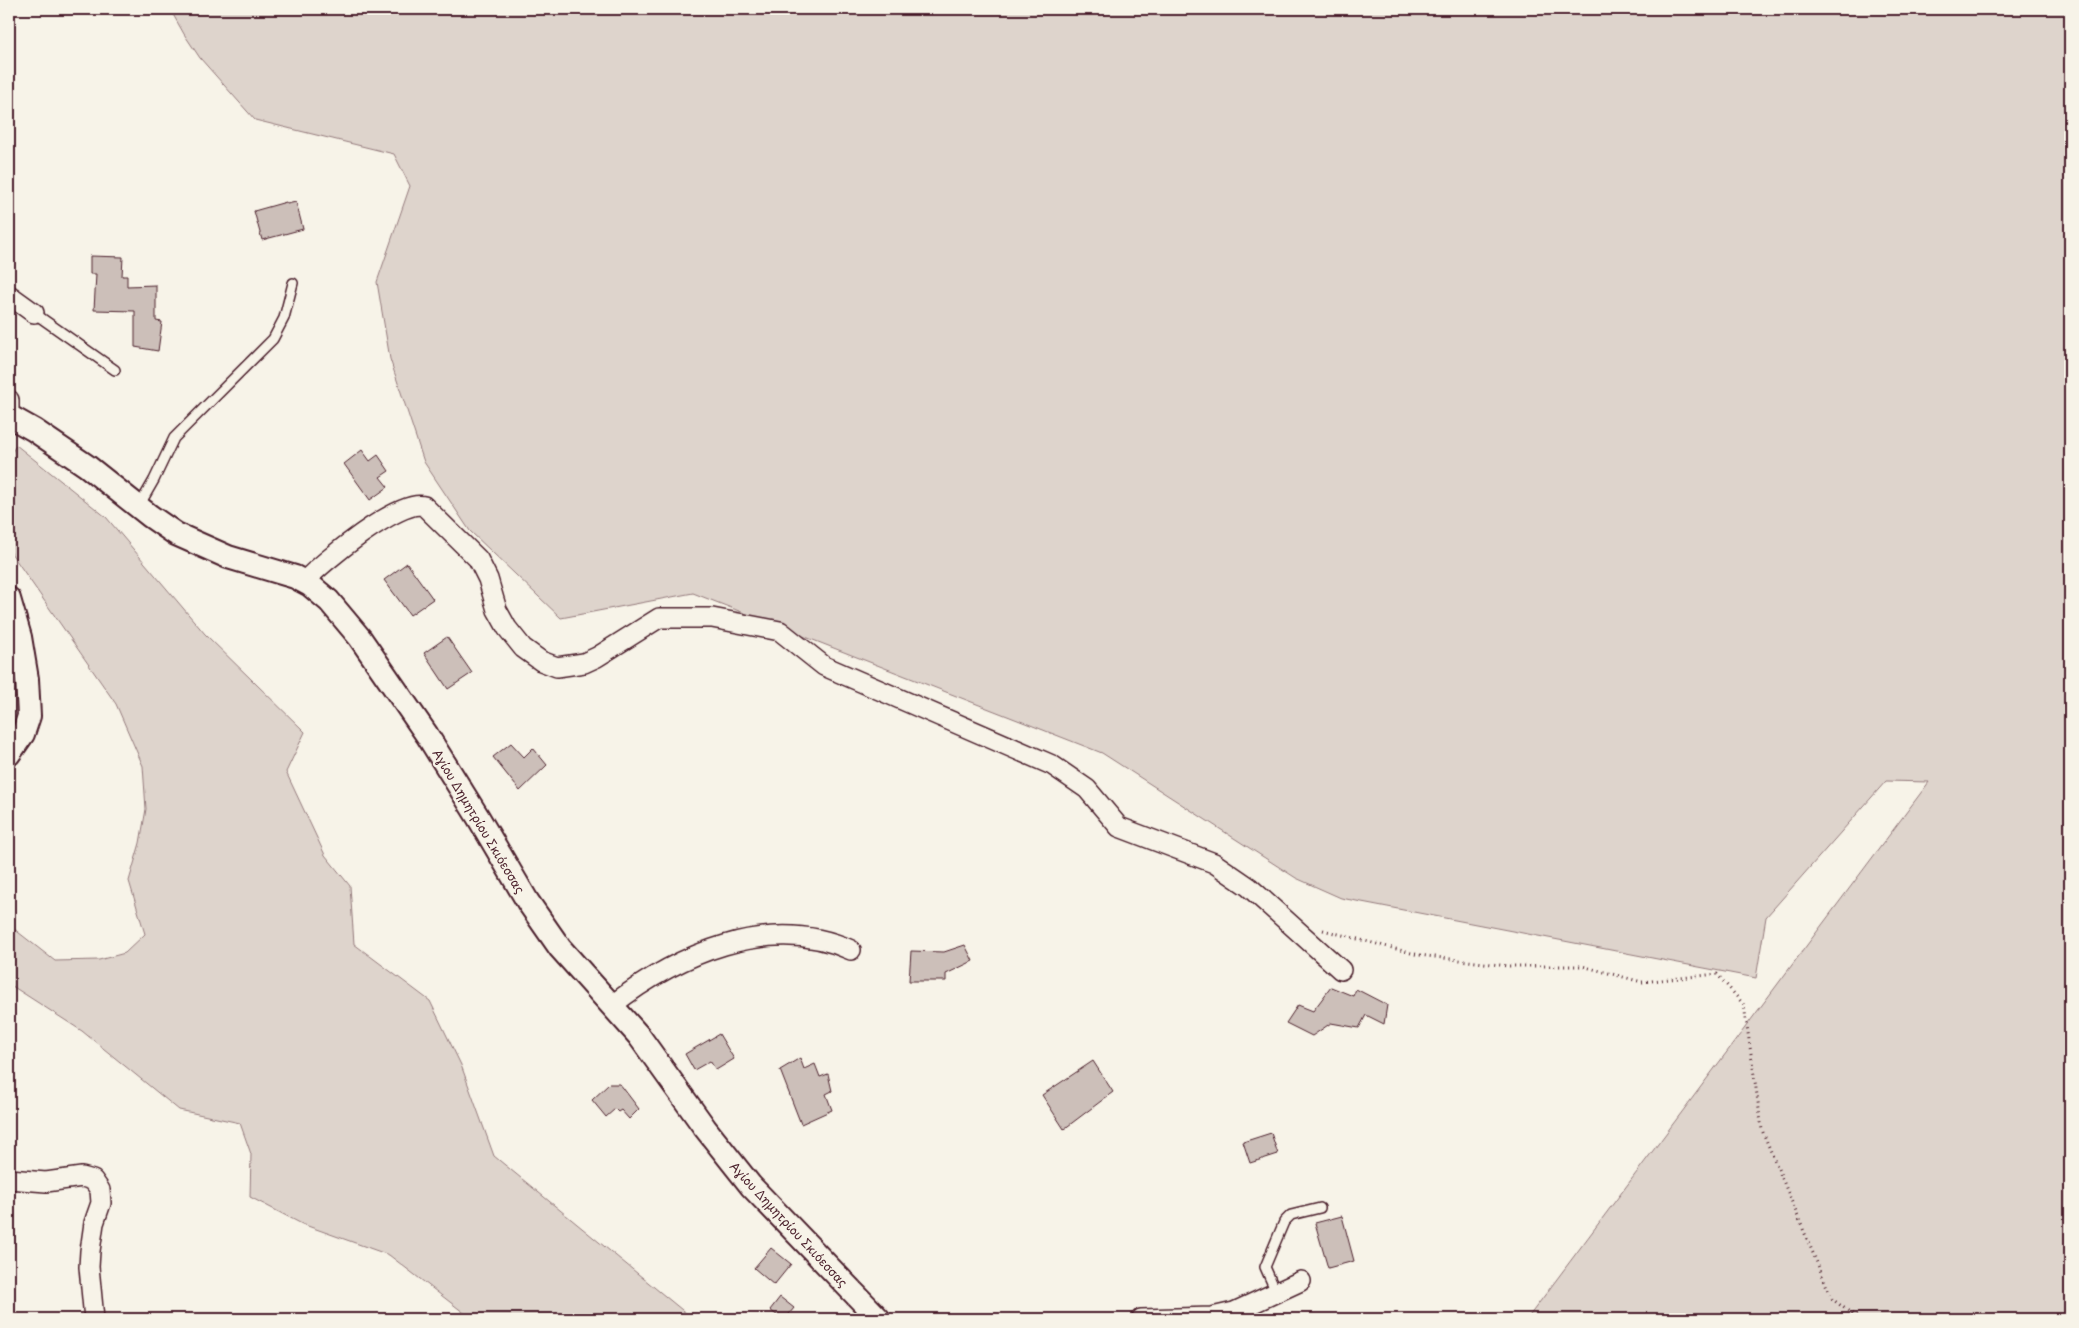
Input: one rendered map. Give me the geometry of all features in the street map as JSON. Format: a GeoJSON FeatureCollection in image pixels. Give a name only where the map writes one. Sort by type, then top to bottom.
{"type":"FeatureCollection","features":[{"type":"Feature","properties":{"kind":"street"},"geometry":{"type":"LineString","coordinates":[[9,295],[34,313]]}},
{"type":"Feature","properties":{"kind":"street"},"geometry":{"type":"LineString","coordinates":[[9,400],[9,408]]}},
{"type":"Feature","properties":{"kind":"street","name":"Αγίου Δημητρίου Σκιόεσσας"},"geometry":{"type":"LineString","coordinates":[[9,416],[34,430],[87,466],[138,507],[176,534],[209,550],[305,582],[320,593],[340,613],[370,652],[427,735],[548,933],[570,961],[644,1042],[705,1128],[751,1186],[879,1319]]}},
{"type":"Feature","properties":{"kind":"street"},"geometry":{"type":"LineString","coordinates":[[305,582],[328,558],[365,532],[406,507],[419,504],[424,506],[475,555],[484,571],[497,610],[507,628],[523,648],[548,664],[557,667],[570,666],[591,660],[659,618],[712,618],[780,631],[824,666],[1052,765],[1087,789],[1119,827],[1214,863],[1249,887],[1341,970]]}},
{"type":"Feature","properties":{"kind":"street"},"geometry":{"type":"LineString","coordinates":[[9,599],[20,638],[26,671],[29,716],[23,734],[9,754]]}},
{"type":"Feature","properties":{"kind":"street"},"geometry":{"type":"LineString","coordinates":[[611,1006],[637,986],[673,964],[715,948],[745,941],[776,937],[808,938],[828,942],[851,950]]}},
{"type":"Feature","properties":{"kind":"street"},"geometry":{"type":"LineString","coordinates":[[9,1180],[46,1182],[88,1178],[93,1180],[100,1190],[101,1203],[94,1223],[89,1267],[94,1319]]}},
{"type":"Feature","properties":{"kind":"street"},"geometry":{"type":"LineString","coordinates":[[1141,1319],[1212,1317],[1234,1312],[1301,1281]]}},
{"type":"Feature","properties":{"kind":"lane"},"geometry":{"type":"LineString","coordinates":[[138,507],[154,480],[174,438],[274,339],[284,318],[293,283]]}},
{"type":"Feature","properties":{"kind":"lane"},"geometry":{"type":"LineString","coordinates":[[34,313],[115,370]]}},
{"type":"Feature","properties":{"kind":"lane"},"geometry":{"type":"LineString","coordinates":[[1276,1292],[1266,1267],[1284,1222],[1291,1215],[1320,1208]]}},
{"type":"Feature","properties":{"kind":"path"},"geometry":{"type":"LineString","coordinates":[[1319,929],[1419,955],[1508,966],[1582,966],[1642,982],[1717,974],[1744,1004],[1762,1130],[1765,1139],[1832,1299],[1860,1319]]}},
{"type":"Feature","properties":{"kind":"shaded area"},"geometry":{"type":"Polygon","coordinates":[[[170,9],[2070,9],[2070,1319],[1527,1319],[1929,782],[1886,781],[1766,917],[1756,978],[1341,898],[1296,878],[1102,753],[693,593],[561,618],[470,531],[424,462],[390,359],[377,282],[410,186],[394,154],[255,120],[200,58],[170,9]]]}},
{"type":"Feature","properties":{"kind":"shaded area"},"geometry":{"type":"Polygon","coordinates":[[[16,445],[106,517],[205,634],[305,732],[286,772],[325,855],[350,886],[354,944],[430,1001],[461,1065],[494,1156],[693,1319],[472,1319],[389,1255],[302,1224],[250,1197],[251,1154],[240,1123],[179,1110],[82,1031],[9,984],[9,925],[55,961],[99,960],[125,953],[145,934],[129,881],[140,843],[146,809],[143,766],[116,704],[9,550],[9,458],[16,445]]]}},
{"type":"Feature","properties":{"kind":"building"},"geometry":{"type":"Polygon","coordinates":[[[286,202],[287,204],[296,202],[303,229],[262,240],[254,211],[286,202]]]}},
{"type":"Feature","properties":{"kind":"building"},"geometry":{"type":"Polygon","coordinates":[[[90,256],[123,257],[122,276],[127,276],[127,286],[156,285],[156,321],[162,322],[158,351],[135,347],[135,311],[94,310],[96,274],[90,274],[90,256]]]}},
{"type":"Feature","properties":{"kind":"building"},"geometry":{"type":"Polygon","coordinates":[[[362,450],[370,461],[378,455],[389,471],[380,477],[388,487],[370,500],[344,464],[362,450]]]}},
{"type":"Feature","properties":{"kind":"building"},"geometry":{"type":"Polygon","coordinates":[[[407,563],[433,599],[410,615],[384,580],[407,563]]]}},
{"type":"Feature","properties":{"kind":"building"},"geometry":{"type":"Polygon","coordinates":[[[447,637],[472,673],[448,689],[424,653],[447,637]]]}},
{"type":"Feature","properties":{"kind":"building"},"geometry":{"type":"Polygon","coordinates":[[[511,743],[524,757],[533,748],[547,765],[520,791],[493,757],[511,743]]]}},
{"type":"Feature","properties":{"kind":"building"},"geometry":{"type":"Polygon","coordinates":[[[965,945],[973,961],[946,974],[946,981],[909,981],[911,951],[944,952],[965,945]]]}},
{"type":"Feature","properties":{"kind":"building"},"geometry":{"type":"Polygon","coordinates":[[[1331,987],[1353,996],[1356,989],[1387,1005],[1384,1024],[1366,1015],[1359,1028],[1331,1023],[1312,1036],[1286,1023],[1298,1005],[1313,1011],[1331,987]]]}},
{"type":"Feature","properties":{"kind":"building"},"geometry":{"type":"Polygon","coordinates":[[[719,1034],[734,1059],[716,1070],[710,1061],[694,1070],[685,1054],[719,1034]]]}},
{"type":"Feature","properties":{"kind":"building"},"geometry":{"type":"Polygon","coordinates":[[[800,1058],[804,1069],[815,1064],[820,1077],[828,1074],[832,1091],[826,1094],[832,1110],[801,1124],[780,1070],[800,1058]]]}},
{"type":"Feature","properties":{"kind":"building"},"geometry":{"type":"Polygon","coordinates":[[[1093,1061],[1113,1092],[1064,1129],[1042,1095],[1093,1061]]]}},
{"type":"Feature","properties":{"kind":"building"},"geometry":{"type":"Polygon","coordinates":[[[609,1084],[620,1084],[639,1109],[629,1119],[621,1110],[618,1112],[615,1109],[606,1117],[592,1100],[609,1084]]]}},
{"type":"Feature","properties":{"kind":"building"},"geometry":{"type":"Polygon","coordinates":[[[1271,1133],[1278,1154],[1250,1163],[1243,1142],[1271,1133]]]}},
{"type":"Feature","properties":{"kind":"building"},"geometry":{"type":"Polygon","coordinates":[[[1342,1216],[1354,1261],[1328,1268],[1315,1223],[1342,1216]]]}},
{"type":"Feature","properties":{"kind":"building"},"geometry":{"type":"Polygon","coordinates":[[[771,1248],[791,1264],[774,1285],[754,1268],[771,1248]]]}},
{"type":"Feature","properties":{"kind":"building"},"geometry":{"type":"Polygon","coordinates":[[[780,1297],[794,1308],[785,1319],[782,1319],[770,1310],[780,1297]]]}}]}
